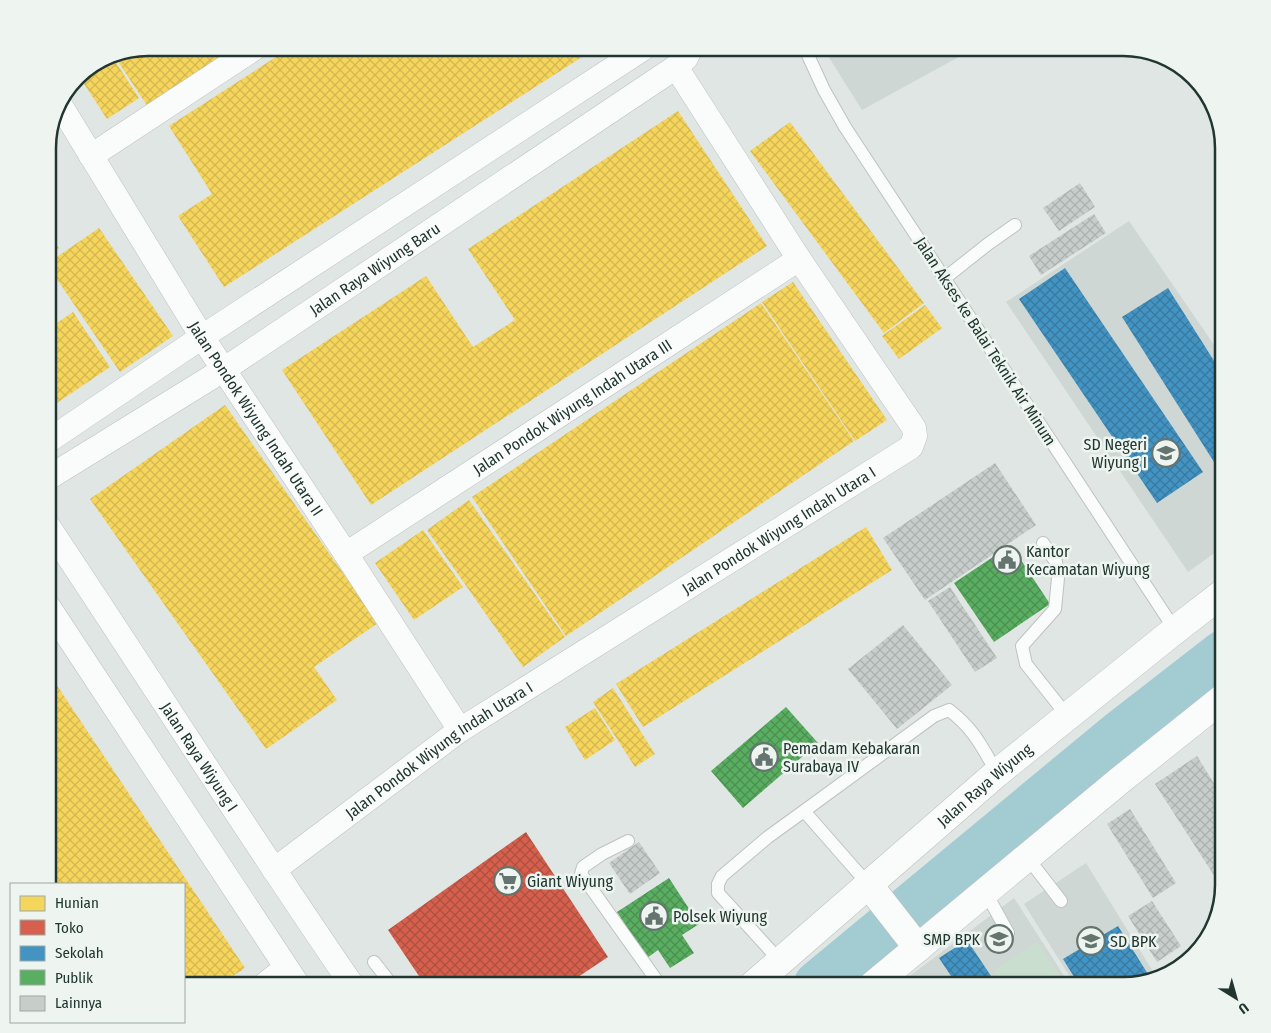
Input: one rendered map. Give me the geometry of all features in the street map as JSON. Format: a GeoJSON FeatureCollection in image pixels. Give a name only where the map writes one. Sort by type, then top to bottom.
{"type":"FeatureCollection","features":[{"type":"Feature","properties":{"kind":"main road","name":"Jalan Raya Wiyung"},"geometry":{"type":"LineString","coordinates":[[763,977],[872,890],[997,774],[1215,600]]}},
{"type":"Feature","properties":{"kind":"main road"},"geometry":{"type":"LineString","coordinates":[[882,977],[913,942],[985,891],[1027,856],[1215,712]]}},
{"type":"Feature","properties":{"kind":"main road"},"geometry":{"type":"LineString","coordinates":[[872,890],[913,942]]}},
{"type":"Feature","properties":{"kind":"street"},"geometry":{"type":"LineString","coordinates":[[91,156],[242,56]]}},
{"type":"Feature","properties":{"kind":"street"},"geometry":{"type":"LineString","coordinates":[[56,436],[202,337],[632,56]]}},
{"type":"Feature","properties":{"kind":"street","name":"Jalan Raya Wiyung Baru"},"geometry":{"type":"LineString","coordinates":[[56,473],[223,370],[676,67],[687,56]]}},
{"type":"Feature","properties":{"kind":"street","name":"Jalan Pondok Wiyung Indah Utara I"},"geometry":{"type":"LineString","coordinates":[[274,870],[460,730],[911,448],[915,436],[914,428],[799,259],[676,67]]}},
{"type":"Feature","properties":{"kind":"street","name":"Jalan Pondok Wiyung Indah Utara II"},"geometry":{"type":"LineString","coordinates":[[64,112],[223,370],[346,554],[460,730]]}},
{"type":"Feature","properties":{"kind":"street","name":"Jalan Pondok Wiyung Indah Utara III"},"geometry":{"type":"LineString","coordinates":[[346,554],[799,259]]}},
{"type":"Feature","properties":{"kind":"street","name":"Jalan Raya Wiyung I"},"geometry":{"type":"LineString","coordinates":[[56,538],[346,977]]}},
{"type":"Feature","properties":{"kind":"street"},"geometry":{"type":"LineString","coordinates":[[56,618],[292,977]]}},
{"type":"Feature","properties":{"kind":"lane","name":"Jalan Akses ke Balai Teknik Air Minum"},"geometry":{"type":"LineString","coordinates":[[808,56],[845,127],[1175,630]]}},
{"type":"Feature","properties":{"kind":"lane"},"geometry":{"type":"LineString","coordinates":[[945,278],[1015,225]]}},
{"type":"Feature","properties":{"kind":"lane"},"geometry":{"type":"LineString","coordinates":[[1042,543],[1056,562],[1058,578],[1055,609],[1022,646],[1023,655],[1026,664],[1068,717]]}},
{"type":"Feature","properties":{"kind":"lane"},"geometry":{"type":"LineString","coordinates":[[780,962],[718,893],[718,884],[722,876],[730,869],[768,837],[934,716],[949,710],[975,735],[997,774]]}},
{"type":"Feature","properties":{"kind":"lane"},"geometry":{"type":"LineString","coordinates":[[804,811],[872,890]]}},
{"type":"Feature","properties":{"kind":"lane"},"geometry":{"type":"LineString","coordinates":[[628,841],[602,854],[583,867],[581,874],[654,977]]}},
{"type":"Feature","properties":{"kind":"lane"},"geometry":{"type":"LineString","coordinates":[[1027,856],[1061,901]]}},
{"type":"Feature","properties":{"kind":"lane"},"geometry":{"type":"LineString","coordinates":[[985,891],[1008,933]]}},
{"type":"Feature","properties":{"kind":"lane"},"geometry":{"type":"LineString","coordinates":[[374,962],[385,977]]}},
{"type":"Feature","properties":{"kind":"shaded area"},"geometry":{"type":"Polygon","coordinates":[[[828,56],[960,56],[862,110],[828,56]]]}},
{"type":"Feature","properties":{"kind":"shaded area","name":"SD Negeri Wiyung I"},"geometry":{"type":"Polygon","coordinates":[[[1129,221],[1215,346],[1215,553],[1188,572],[1006,302],[1129,221]]]}},
{"type":"Feature","properties":{"kind":"shaded area","name":"SD BPK"},"geometry":{"type":"Polygon","coordinates":[[[1086,863],[1153,972],[1129,977],[1070,977],[1024,904],[1086,863]]]}},
{"type":"Feature","properties":{"kind":"shaded area","name":"SMP BPK"},"geometry":{"type":"Polygon","coordinates":[[[1014,898],[1065,977],[908,977],[1014,898]]]}},
{"type":"Feature","properties":{"kind":"green space"},"geometry":{"type":"Polygon","coordinates":[[[1037,942],[1061,977],[998,977],[994,971],[1037,942]]]}},
{"type":"Feature","properties":{"kind":"building: Hunian"},"geometry":{"type":"Polygon","coordinates":[[[142,56],[226,56],[148,107],[118,61],[142,56]]]}},
{"type":"Feature","properties":{"kind":"building: Hunian"},"geometry":{"type":"Polygon","coordinates":[[[278,56],[584,56],[224,287],[178,216],[212,194],[169,126],[278,56]]]}},
{"type":"Feature","properties":{"kind":"building: Hunian"},"geometry":{"type":"Polygon","coordinates":[[[116,62],[139,98],[107,119],[83,83],[92,75],[116,62]]]}},
{"type":"Feature","properties":{"kind":"building: Hunian"},"geometry":{"type":"Polygon","coordinates":[[[678,111],[767,246],[371,505],[282,370],[426,276],[473,347],[515,320],[468,249],[678,111]]]}},
{"type":"Feature","properties":{"kind":"building: Hunian"},"geometry":{"type":"Polygon","coordinates":[[[790,122],[924,303],[884,333],[750,151],[790,122]]]}},
{"type":"Feature","properties":{"kind":"building: Hunian"},"geometry":{"type":"Polygon","coordinates":[[[99,228],[173,336],[120,372],[56,278],[56,258],[99,228]]]}},
{"type":"Feature","properties":{"kind":"building: Hunian"},"geometry":{"type":"Polygon","coordinates":[[[793,282],[887,420],[855,441],[762,302],[793,282]]]}},
{"type":"Feature","properties":{"kind":"building: Hunian"},"geometry":{"type":"Polygon","coordinates":[[[761,303],[854,441],[566,636],[472,497],[761,303]]]}},
{"type":"Feature","properties":{"kind":"building: Hunian"},"geometry":{"type":"Polygon","coordinates":[[[925,305],[942,328],[899,359],[882,336],[925,305]]]}},
{"type":"Feature","properties":{"kind":"building: Hunian"},"geometry":{"type":"Polygon","coordinates":[[[73,312],[110,367],[56,404],[56,324],[73,312]]]}},
{"type":"Feature","properties":{"kind":"building: Hunian"},"geometry":{"type":"Polygon","coordinates":[[[225,405],[378,623],[314,667],[337,700],[266,749],[90,499],[225,405]]]}},
{"type":"Feature","properties":{"kind":"building: Hunian"},"geometry":{"type":"Polygon","coordinates":[[[469,500],[565,637],[523,667],[427,530],[469,500]]]}},
{"type":"Feature","properties":{"kind":"building: Hunian"},"geometry":{"type":"Polygon","coordinates":[[[866,527],[892,570],[643,727],[616,684],[866,527]]]}},
{"type":"Feature","properties":{"kind":"building: Hunian"},"geometry":{"type":"Polygon","coordinates":[[[423,530],[463,587],[414,620],[375,563],[423,530]]]}},
{"type":"Feature","properties":{"kind":"building: Hunian"},"geometry":{"type":"Polygon","coordinates":[[[56,684],[245,968],[231,977],[185,977],[185,883],[56,883],[56,684]]]}},
{"type":"Feature","properties":{"kind":"building: Hunian"},"geometry":{"type":"Polygon","coordinates":[[[613,688],[655,754],[635,767],[593,702],[613,688]]]}},
{"type":"Feature","properties":{"kind":"building: Hunian"},"geometry":{"type":"Polygon","coordinates":[[[595,708],[615,740],[585,760],[565,727],[595,708]]]}},
{"type":"Feature","properties":{"kind":"building: Toko","name":"Giant Wiyung"},"geometry":{"type":"Polygon","coordinates":[[[526,832],[608,957],[578,977],[420,977],[388,930],[526,832]]]}},
{"type":"Feature","properties":{"kind":"building: Sekolah"},"geometry":{"type":"Polygon","coordinates":[[[1065,268],[1203,472],[1157,503],[1019,299],[1065,268]]]}},
{"type":"Feature","properties":{"kind":"building: Sekolah"},"geometry":{"type":"Polygon","coordinates":[[[1168,288],[1215,362],[1214,462],[1122,317],[1168,288]]]}},
{"type":"Feature","properties":{"kind":"building: Sekolah"},"geometry":{"type":"Polygon","coordinates":[[[1118,926],[1147,973],[1129,977],[1074,977],[1063,959],[1118,926]]]}},
{"type":"Feature","properties":{"kind":"building: Sekolah"},"geometry":{"type":"Polygon","coordinates":[[[967,940],[992,977],[952,977],[939,958],[967,940]]]}},
{"type":"Feature","properties":{"kind":"building: Publik"},"geometry":{"type":"Polygon","coordinates":[[[1011,545],[1050,604],[994,642],[954,583],[1011,545]]]}},
{"type":"Feature","properties":{"kind":"building: Publik","name":"Pemadam Kebakaran Surabaya IV"},"geometry":{"type":"Polygon","coordinates":[[[786,707],[818,743],[743,808],[711,771],[786,707]]]}},
{"type":"Feature","properties":{"kind":"building: Publik"},"geometry":{"type":"Polygon","coordinates":[[[669,878],[699,924],[682,935],[694,953],[670,968],[658,950],[647,958],[617,912],[669,878]]]}},
{"type":"Feature","properties":{"kind":"building: Lainnya"},"geometry":{"type":"Polygon","coordinates":[[[1080,183],[1095,207],[1059,231],[1043,208],[1080,183]]]}},
{"type":"Feature","properties":{"kind":"building: Lainnya"},"geometry":{"type":"Polygon","coordinates":[[[1094,214],[1106,233],[1041,275],[1029,256],[1094,214]]]}},
{"type":"Feature","properties":{"kind":"building: Lainnya"},"geometry":{"type":"Polygon","coordinates":[[[995,463],[1036,525],[925,600],[883,538],[995,463]]]}},
{"type":"Feature","properties":{"kind":"building: Lainnya"},"geometry":{"type":"Polygon","coordinates":[[[950,587],[997,658],[975,672],[928,601],[950,587]]]}},
{"type":"Feature","properties":{"kind":"building: Lainnya"},"geometry":{"type":"Polygon","coordinates":[[[903,625],[952,685],[897,729],[848,669],[903,625]]]}},
{"type":"Feature","properties":{"kind":"building: Lainnya"},"geometry":{"type":"Polygon","coordinates":[[[1197,756],[1215,785],[1215,877],[1155,784],[1197,756]]]}},
{"type":"Feature","properties":{"kind":"building: Lainnya"},"geometry":{"type":"Polygon","coordinates":[[[1130,809],[1176,883],[1153,898],[1107,824],[1130,809]]]}},
{"type":"Feature","properties":{"kind":"building: Lainnya"},"geometry":{"type":"Polygon","coordinates":[[[639,842],[660,873],[630,894],[609,863],[639,842]]]}},
{"type":"Feature","properties":{"kind":"building: Lainnya"},"geometry":{"type":"Polygon","coordinates":[[[1152,901],[1181,946],[1157,962],[1128,916],[1152,901]]]}},
{"type":"Feature","properties":{"kind":"waterway"},"geometry":{"type":"LineString","coordinates":[[828,977],[1120,735],[1215,661]]}},
{"type":"Feature","properties":{"kind":"place","name":"SD Negeri Wiyung I"},"geometry":{"type":"Point","coordinates":[1166,453]}},
{"type":"Feature","properties":{"kind":"place","name":"Kantor Kecamatan Wiyung"},"geometry":{"type":"Point","coordinates":[1007,560]}},
{"type":"Feature","properties":{"kind":"place","name":"Pemadam Kebakaran Surabaya IV"},"geometry":{"type":"Point","coordinates":[764,757]}},
{"type":"Feature","properties":{"kind":"place","name":"Giant Wiyung"},"geometry":{"type":"Point","coordinates":[508,881]}},
{"type":"Feature","properties":{"kind":"place","name":"Polsek Wiyung"},"geometry":{"type":"Point","coordinates":[654,916]}},
{"type":"Feature","properties":{"kind":"place","name":"SMP BPK"},"geometry":{"type":"Point","coordinates":[999,939]}},
{"type":"Feature","properties":{"kind":"place","name":"SD BPK"},"geometry":{"type":"Point","coordinates":[1091,941]}}]}
